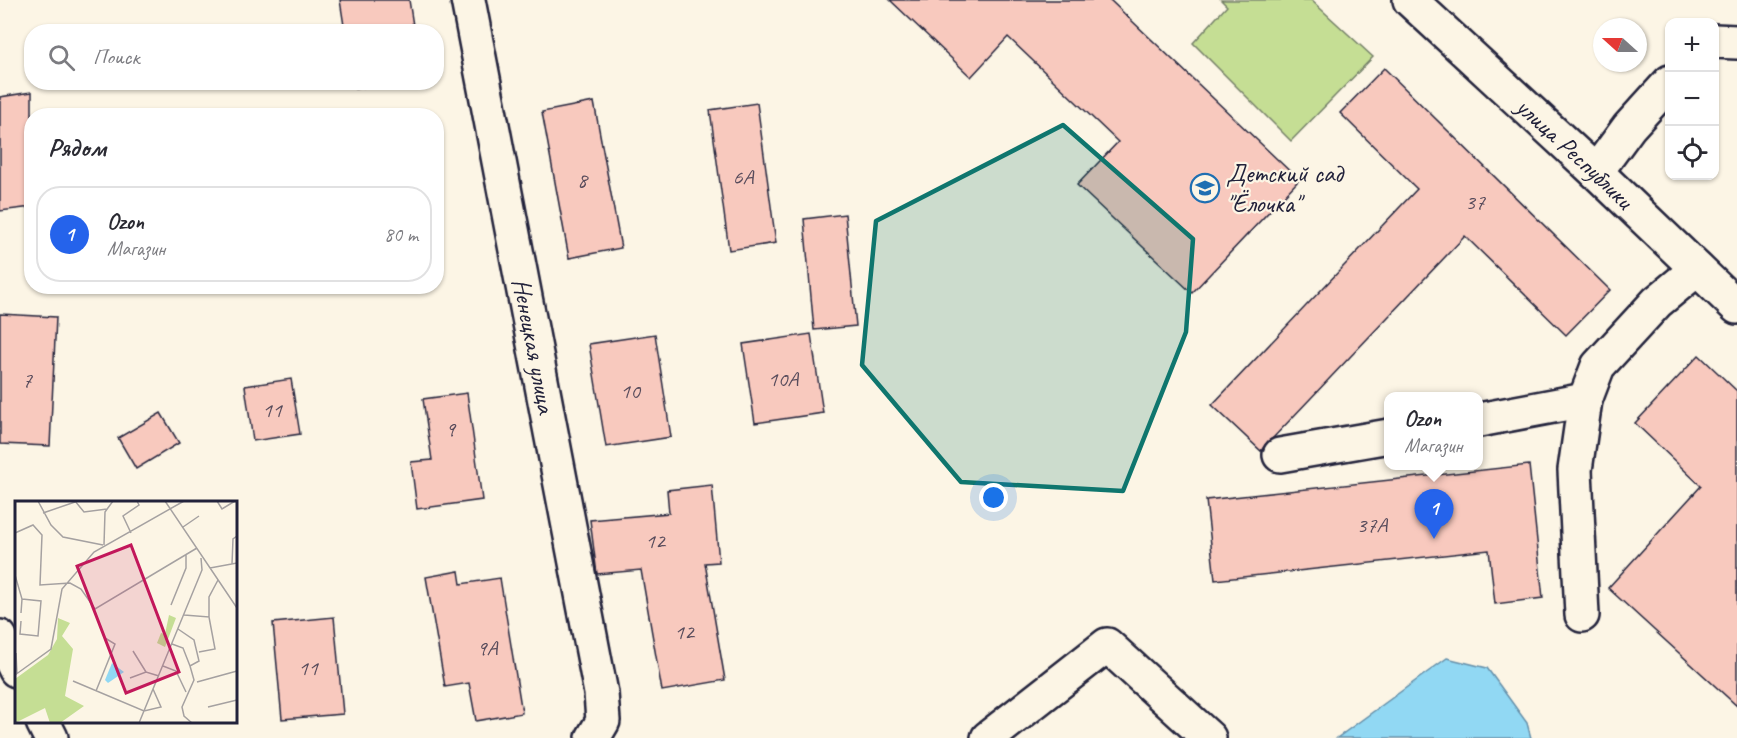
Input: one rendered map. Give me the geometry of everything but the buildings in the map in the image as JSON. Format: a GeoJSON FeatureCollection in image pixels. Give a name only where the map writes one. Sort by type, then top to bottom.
{"type":"FeatureCollection","features":[{"type":"Feature","properties":{"kind":"street","name":"Ненецкая улица"},"geometry":{"type":"LineString","coordinates":[[468,0],[601,693],[603,721],[593,738]]}},
{"type":"Feature","properties":{"kind":"street","name":"улица Республики"},"geometry":{"type":"LineString","coordinates":[[1410,0],[1596,172],[1737,307]]}},
{"type":"Feature","properties":{"kind":"street"},"geometry":{"type":"LineString","coordinates":[[1719,41],[1737,42]]}},
{"type":"Feature","properties":{"kind":"street"},"geometry":{"type":"LineString","coordinates":[[1596,172],[1629,127],[1665,87]]}},
{"type":"Feature","properties":{"kind":"street"},"geometry":{"type":"LineString","coordinates":[[1582,615],[1575,470],[1585,400],[1598,366],[1657,302],[1697,269]]}},
{"type":"Feature","properties":{"kind":"street"},"geometry":{"type":"LineString","coordinates":[[1483,419],[1585,400]]}},
{"type":"Feature","properties":{"kind":"street"},"geometry":{"type":"LineString","coordinates":[[1280,455],[1384,437]]}},
{"type":"Feature","properties":{"kind":"street"},"geometry":{"type":"LineString","coordinates":[[0,637],[15,668]]}},
{"type":"Feature","properties":{"kind":"street"},"geometry":{"type":"LineString","coordinates":[[988,738],[1107,645],[1209,738]]}},
{"type":"Feature","properties":{"kind":"street"},"geometry":{"type":"LineString","coordinates":[[44,723],[51,738]]}},
{"type":"Feature","properties":{"kind":"highlighted area"},"geometry":{"type":"Polygon","coordinates":[[[1063,125],[1193,239],[1186,332],[1123,491],[961,482],[862,365],[876,221],[1063,125]]]}},
{"type":"Feature","properties":{"kind":"green space"},"geometry":{"type":"Polygon","coordinates":[[[1221,0],[1311,0],[1373,57],[1291,141],[1193,43],[1227,6],[1221,0]]]}},
{"type":"Feature","properties":{"kind":"water"},"geometry":{"type":"Polygon","coordinates":[[[1447,658],[1487,668],[1527,723],[1531,738],[1337,738],[1447,658]]]}},
{"type":"Feature","properties":{"kind":"place","name":"Детский сад \"Ёлочка\""},"geometry":{"type":"Point","coordinates":[1205,188]}},
{"type":"Feature","properties":{"kind":"place","name":"Ozon"},"geometry":{"type":"Point","coordinates":[1434,539]}}]}
